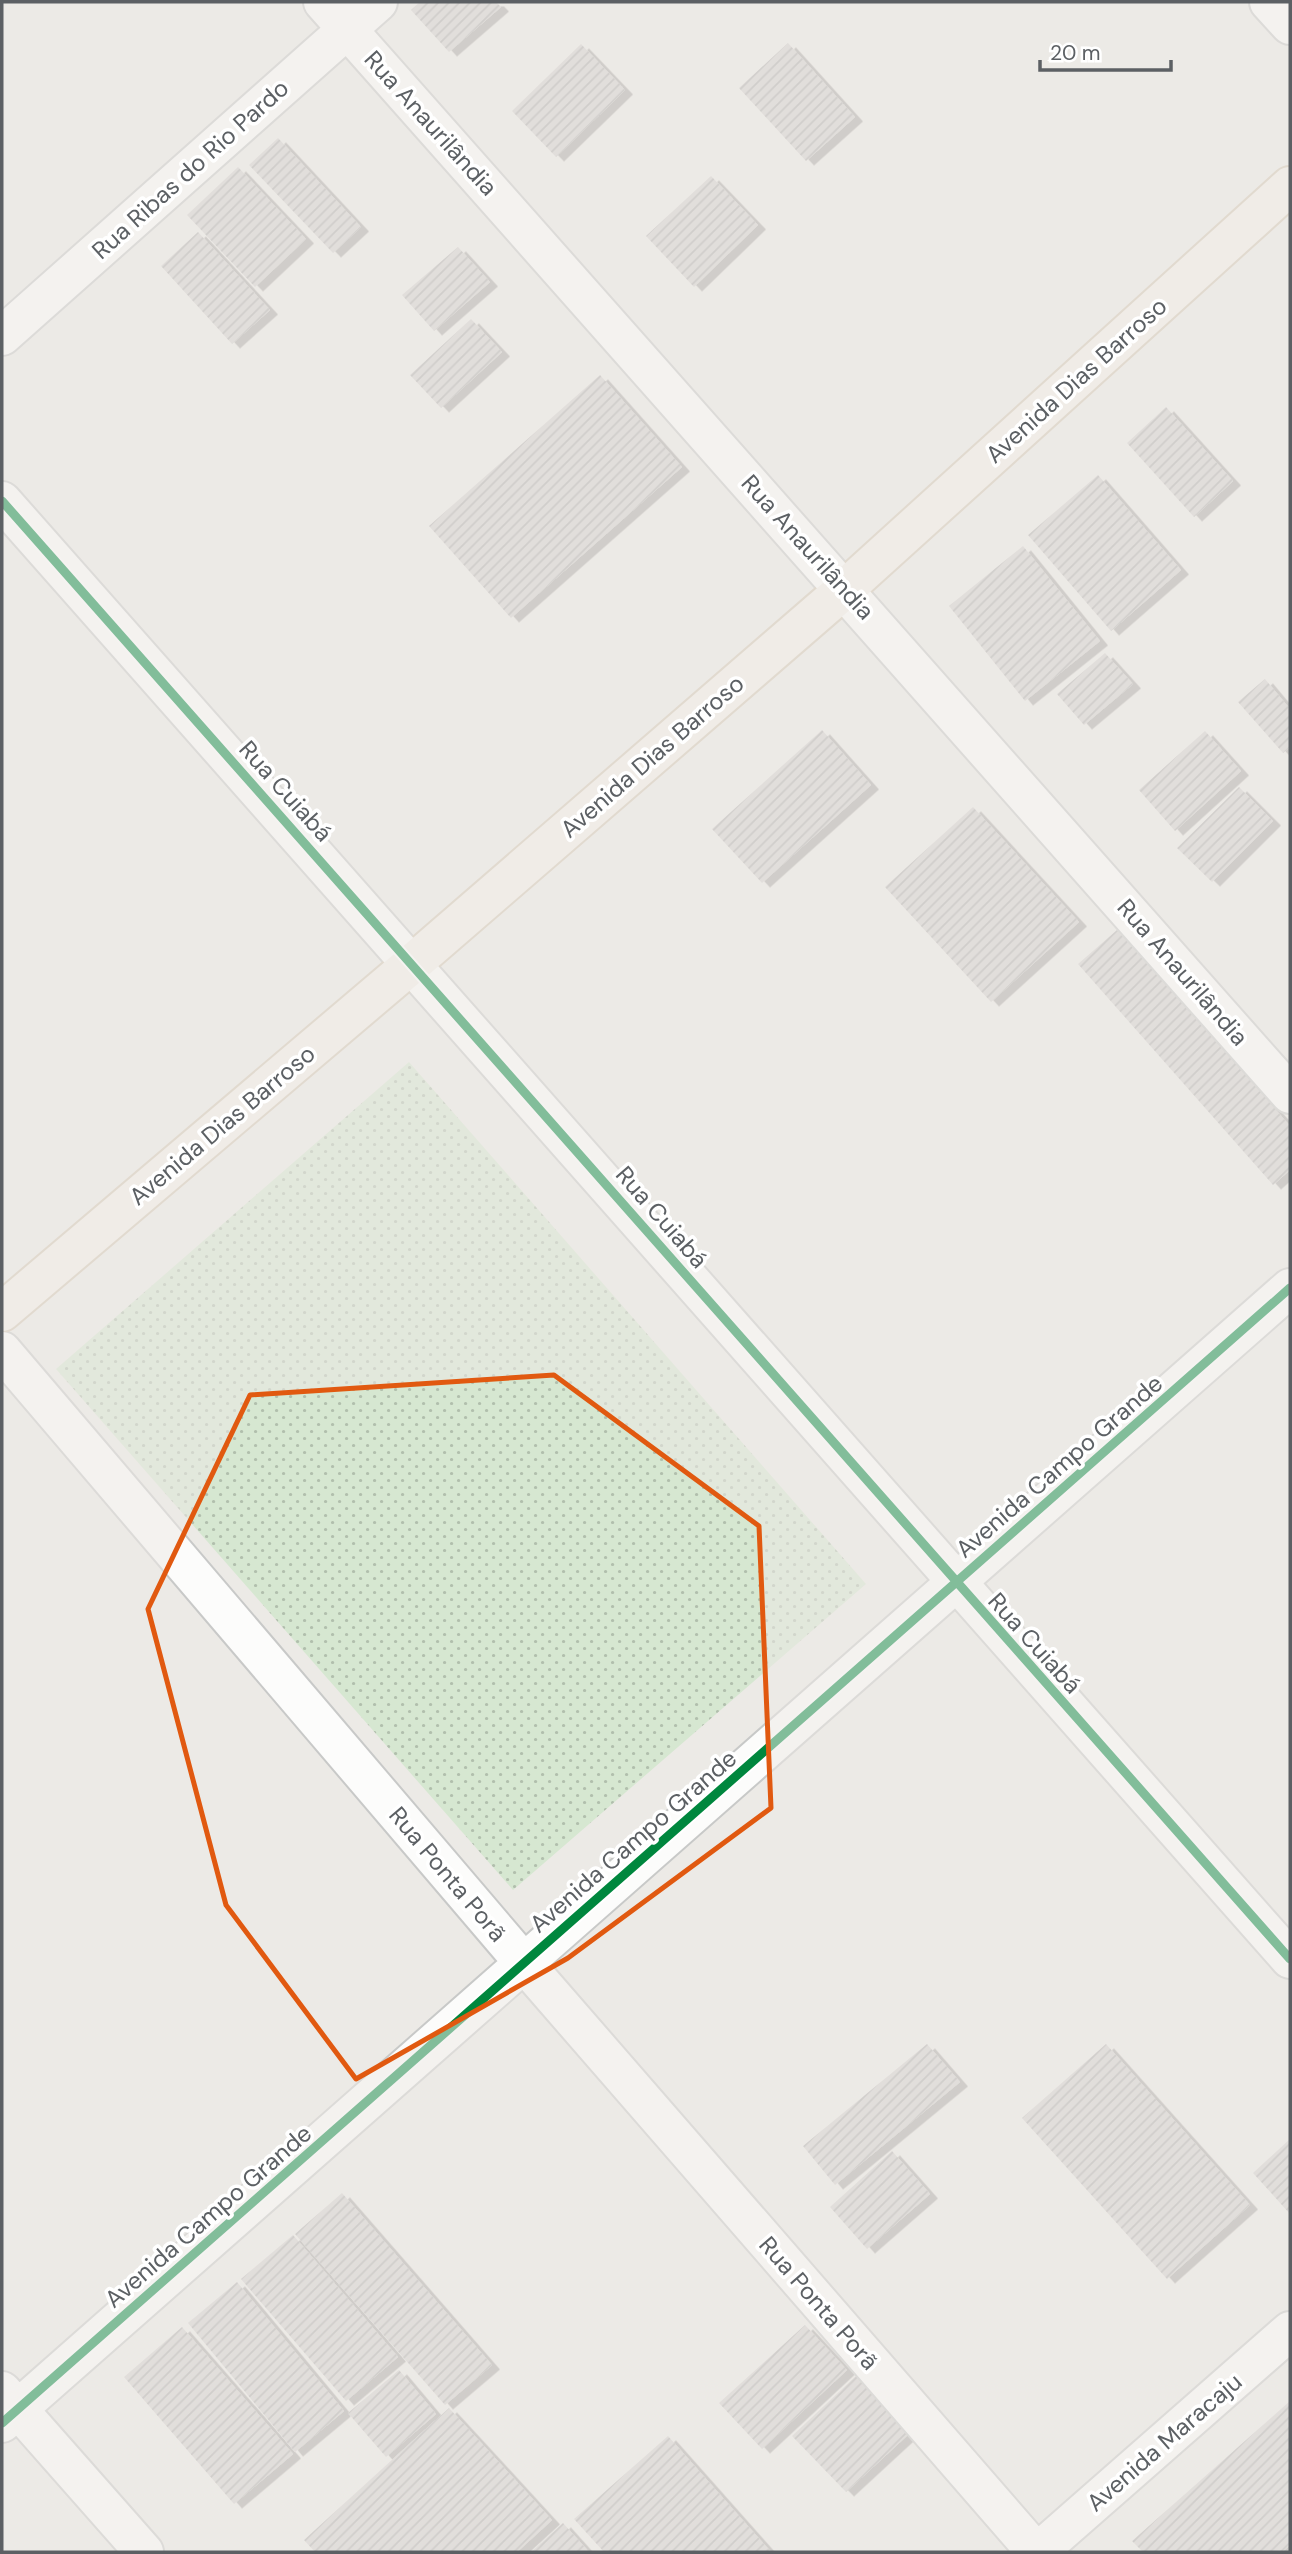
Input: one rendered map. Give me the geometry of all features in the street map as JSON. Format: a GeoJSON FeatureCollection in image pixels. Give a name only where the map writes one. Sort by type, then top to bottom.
{"type":"FeatureCollection","features":[{"type":"Feature","properties":{"kind":"main road","name":"Avenida Dias Barroso"},"geometry":{"type":"LineString","coordinates":[[2,1312],[413,963],[845,589],[1290,186]]}},
{"type":"Feature","properties":{"kind":"street","name":"Rua Ribas do Rio Pardo"},"geometry":{"type":"LineString","coordinates":[[2,336],[335,15],[378,2]]}},
{"type":"Feature","properties":{"kind":"street"},"geometry":{"type":"LineString","coordinates":[[1269,2],[1290,25]]}},
{"type":"Feature","properties":{"kind":"street","name":"Rua Anaurilândia"},"geometry":{"type":"LineString","coordinates":[[335,15],[1290,1094]]}},
{"type":"Feature","properties":{"kind":"street","name":"Rua Cuiabá"},"geometry":{"type":"LineString","coordinates":[[2,501],[413,963],[1290,1959]]}},
{"type":"Feature","properties":{"kind":"street","name":"Avenida Campo Grande"},"geometry":{"type":"LineString","coordinates":[[7,2408],[524,1963],[1290,1288]]}},
{"type":"Feature","properties":{"kind":"street","name":"Rua Ponta Porã"},"geometry":{"type":"LineString","coordinates":[[2,1351],[524,1963],[1037,2552]]}},
{"type":"Feature","properties":{"kind":"street","name":"Avenida Maracaju"},"geometry":{"type":"LineString","coordinates":[[1037,2552],[1290,2331]]}},
{"type":"Feature","properties":{"kind":"street"},"geometry":{"type":"LineString","coordinates":[[7,2408],[144,2552]]}},
{"type":"Feature","properties":{"kind":"highlighted area"},"geometry":{"type":"Polygon","coordinates":[[[554,1375],[759,1526],[771,1808],[568,1958],[356,2079],[226,1905],[148,1609],[250,1395],[554,1375]]]}},
{"type":"Feature","properties":{"kind":"green space"},"geometry":{"type":"Polygon","coordinates":[[[409,1062],[866,1584],[513,1890],[56,1369],[409,1062]]]}},
{"type":"Feature","properties":{"kind":"building"},"geometry":{"type":"Polygon","coordinates":[[[420,2],[496,2],[501,7],[449,52],[411,10],[420,2]]]}},
{"type":"Feature","properties":{"kind":"building"},"geometry":{"type":"Polygon","coordinates":[[[788,43],[855,117],[806,161],[739,88],[788,43]]]}},
{"type":"Feature","properties":{"kind":"building"},"geometry":{"type":"Polygon","coordinates":[[[581,44],[625,90],[556,157],[512,111],[581,44]]]}},
{"type":"Feature","properties":{"kind":"building"},"geometry":{"type":"Polygon","coordinates":[[[278,138],[361,227],[333,253],[249,165],[278,138]]]}},
{"type":"Feature","properties":{"kind":"building"},"geometry":{"type":"Polygon","coordinates":[[[238,167],[306,239],[255,287],[187,215],[238,167]]]}},
{"type":"Feature","properties":{"kind":"building"},"geometry":{"type":"Polygon","coordinates":[[[711,176],[758,225],[694,287],[646,236],[711,176]]]}},
{"type":"Feature","properties":{"kind":"building"},"geometry":{"type":"Polygon","coordinates":[[[198,232],[270,310],[232,344],[161,266],[198,232]]]}},
{"type":"Feature","properties":{"kind":"building"},"geometry":{"type":"Polygon","coordinates":[[[458,247],[490,282],[434,331],[402,295],[458,247]]]}},
{"type":"Feature","properties":{"kind":"building"},"geometry":{"type":"Polygon","coordinates":[[[471,319],[502,352],[441,408],[410,375],[471,319]]]}},
{"type":"Feature","properties":{"kind":"building"},"geometry":{"type":"Polygon","coordinates":[[[600,375],[682,467],[511,618],[429,526],[600,375]]]}},
{"type":"Feature","properties":{"kind":"building"},"geometry":{"type":"Polygon","coordinates":[[[1166,407],[1233,481],[1194,517],[1127,443],[1166,407]]]}},
{"type":"Feature","properties":{"kind":"building"},"geometry":{"type":"Polygon","coordinates":[[[1098,475],[1181,570],[1111,631],[1028,535],[1098,475]]]}},
{"type":"Feature","properties":{"kind":"building"},"geometry":{"type":"Polygon","coordinates":[[[1023,546],[1100,641],[1025,701],[949,606],[1023,546]]]}},
{"type":"Feature","properties":{"kind":"building"},"geometry":{"type":"Polygon","coordinates":[[[1105,653],[1133,684],[1084,725],[1057,694],[1105,653]]]}},
{"type":"Feature","properties":{"kind":"building"},"geometry":{"type":"Polygon","coordinates":[[[1265,679],[1290,709],[1290,747],[1283,753],[1238,702],[1265,679]]]}},
{"type":"Feature","properties":{"kind":"building"},"geometry":{"type":"Polygon","coordinates":[[[822,730],[871,785],[762,883],[712,829],[822,730]]]}},
{"type":"Feature","properties":{"kind":"building"},"geometry":{"type":"Polygon","coordinates":[[[1205,731],[1241,771],[1175,831],[1139,790],[1205,731]]]}},
{"type":"Feature","properties":{"kind":"building"},"geometry":{"type":"Polygon","coordinates":[[[1239,787],[1273,821],[1212,882],[1177,848],[1239,787]]]}},
{"type":"Feature","properties":{"kind":"building"},"geometry":{"type":"Polygon","coordinates":[[[973,807],[1079,922],[991,1002],[885,887],[973,807]]]}},
{"type":"Feature","properties":{"kind":"building"},"geometry":{"type":"Polygon","coordinates":[[[1117,930],[1290,1126],[1290,1170],[1273,1185],[1078,964],[1117,930]]]}},
{"type":"Feature","properties":{"kind":"building"},"geometry":{"type":"Polygon","coordinates":[[[927,2044],[960,2082],[835,2185],[803,2146],[927,2044]]]}},
{"type":"Feature","properties":{"kind":"building"},"geometry":{"type":"Polygon","coordinates":[[[1106,2044],[1250,2205],[1167,2279],[1022,2118],[1106,2044]]]}},
{"type":"Feature","properties":{"kind":"building"},"geometry":{"type":"Polygon","coordinates":[[[1290,2139],[1290,2214],[1253,2173],[1290,2139]]]}},
{"type":"Feature","properties":{"kind":"building"},"geometry":{"type":"Polygon","coordinates":[[[892,2151],[930,2194],[867,2249],[830,2207],[892,2151]]]}},
{"type":"Feature","properties":{"kind":"building"},"geometry":{"type":"Polygon","coordinates":[[[342,2193],[492,2365],[445,2405],[295,2234],[342,2193]]]}},
{"type":"Feature","properties":{"kind":"building"},"geometry":{"type":"Polygon","coordinates":[[[293,2235],[398,2357],[346,2401],[241,2279],[293,2235]]]}},
{"type":"Feature","properties":{"kind":"building"},"geometry":{"type":"Polygon","coordinates":[[[237,2282],[344,2411],[295,2452],[188,2323],[237,2282]]]}},
{"type":"Feature","properties":{"kind":"building"},"geometry":{"type":"Polygon","coordinates":[[[805,2325],[847,2370],[762,2449],[719,2403],[805,2325]]]}},
{"type":"Feature","properties":{"kind":"building"},"geometry":{"type":"Polygon","coordinates":[[[182,2327],[293,2454],[234,2504],[124,2377],[182,2327]]]}},
{"type":"Feature","properties":{"kind":"building"},"geometry":{"type":"Polygon","coordinates":[[[399,2370],[436,2414],[386,2457],[348,2413],[399,2370]]]}},
{"type":"Feature","properties":{"kind":"building"},"geometry":{"type":"Polygon","coordinates":[[[857,2375],[911,2432],[846,2492],[792,2436],[857,2375]]]}},
{"type":"Feature","properties":{"kind":"building"},"geometry":{"type":"Polygon","coordinates":[[[1290,2401],[1290,2545],[1282,2552],[1143,2552],[1132,2541],[1290,2401]]]}},
{"type":"Feature","properties":{"kind":"building"},"geometry":{"type":"Polygon","coordinates":[[[449,2408],[552,2520],[517,2552],[315,2552],[304,2540],[449,2408]]]}},
{"type":"Feature","properties":{"kind":"building"},"geometry":{"type":"Polygon","coordinates":[[[668,2436],[771,2552],[604,2552],[574,2519],[668,2436]]]}},
{"type":"Feature","properties":{"kind":"building"},"geometry":{"type":"Polygon","coordinates":[[[563,2523],[589,2552],[531,2552],[563,2523]]]}},
{"type":"Feature","properties":{"kind":"cycle path"},"geometry":{"type":"LineString","coordinates":[[2,501],[1290,1959]]}},
{"type":"Feature","properties":{"kind":"cycle path"},"geometry":{"type":"LineString","coordinates":[[2,2423],[1290,1288]]}}]}
